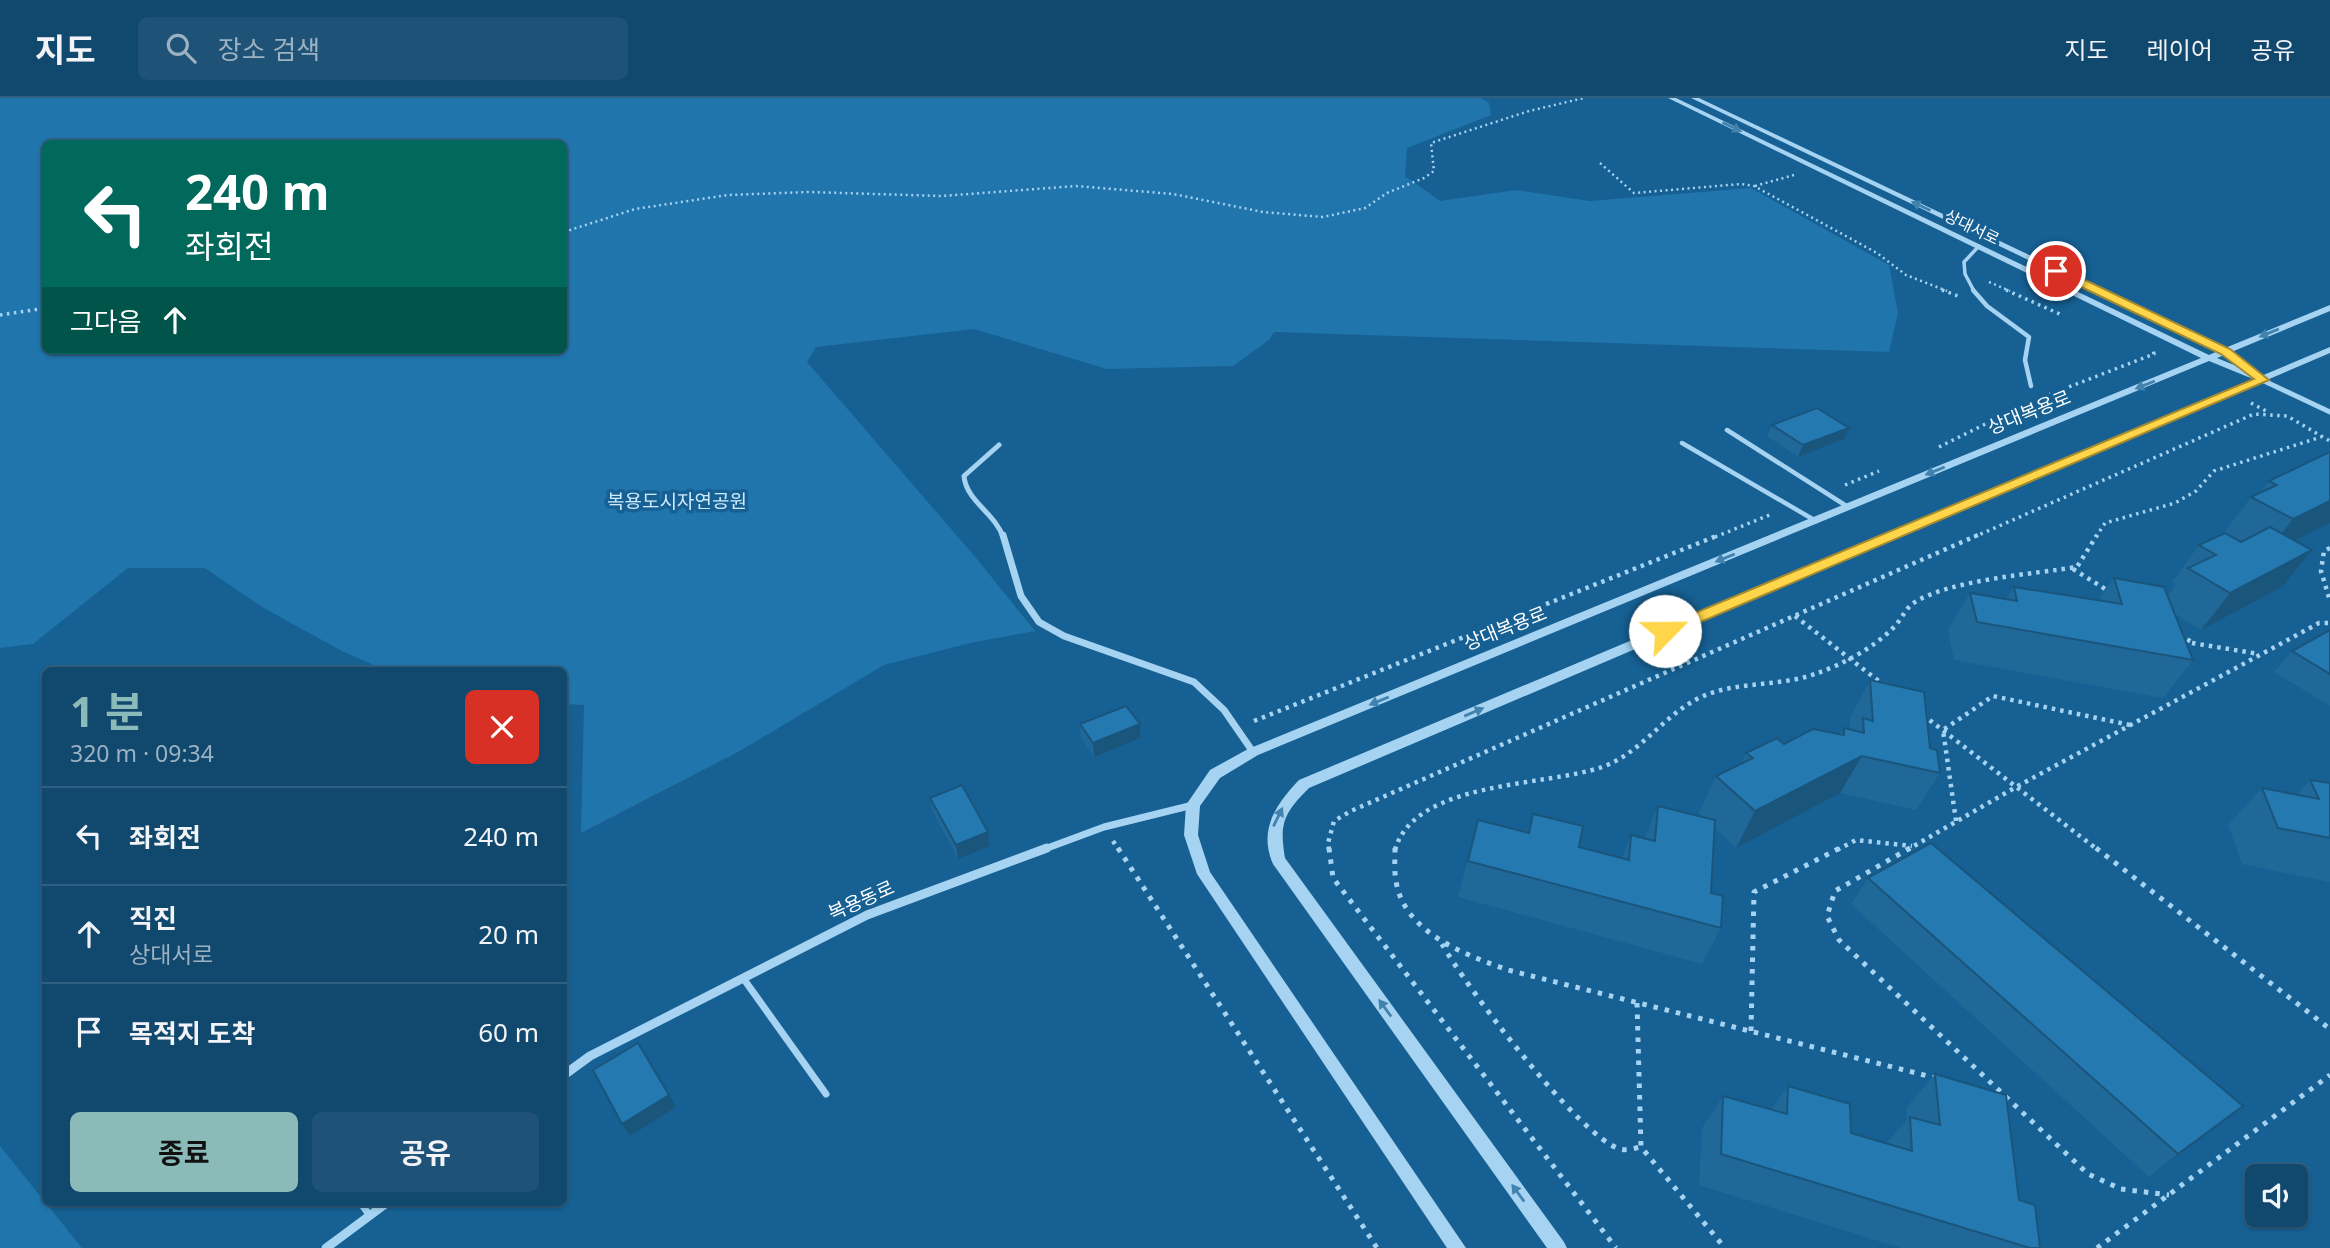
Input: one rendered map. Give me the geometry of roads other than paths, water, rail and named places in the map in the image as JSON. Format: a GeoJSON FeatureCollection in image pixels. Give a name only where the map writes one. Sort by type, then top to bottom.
{"type":"FeatureCollection","features":[{"type":"Feature","properties":{"kind":"main road"},"geometry":{"type":"LineString","coordinates":[[2225,351],[2262,380]]}},
{"type":"Feature","properties":{"kind":"street","name":"상대서로"},"geometry":{"type":"LineString","coordinates":[[1671,98],[2208,358],[2262,380]]}},
{"type":"Feature","properties":{"kind":"street","name":"상대서로"},"geometry":{"type":"LineString","coordinates":[[1694,98],[2225,351]]}},
{"type":"Feature","properties":{"kind":"street","name":"상대복용로"},"geometry":{"type":"LineString","coordinates":[[1193,804],[1216,774],[1253,752],[2330,308]]}},
{"type":"Feature","properties":{"kind":"street"},"geometry":{"type":"LineString","coordinates":[[1558,1248],[1278,860],[1272,828],[1284,803],[1304,784],[2330,350]]}},
{"type":"Feature","properties":{"kind":"street"},"geometry":{"type":"LineString","coordinates":[[2262,380],[2330,412]]}},
{"type":"Feature","properties":{"kind":"street"},"geometry":{"type":"LineString","coordinates":[[999,445],[964,476],[965,488],[990,514],[1002,532],[1021,596],[1039,622],[1064,636],[1194,682],[1224,710],[1253,752]]}},
{"type":"Feature","properties":{"kind":"street"},"geometry":{"type":"LineString","coordinates":[[1193,804],[1191,835],[1204,874],[1457,1248]]}},
{"type":"Feature","properties":{"kind":"street","name":"복용동로"},"geometry":{"type":"LineString","coordinates":[[567,1073],[590,1056],[867,915],[1104,827],[1193,804]]}},
{"type":"Feature","properties":{"kind":"street"},"geometry":{"type":"LineString","coordinates":[[326,1248],[382,1206]]}},
{"type":"Feature","properties":{"kind":"lane"},"geometry":{"type":"LineString","coordinates":[[1979,246],[1964,262],[1963,271],[1983,302],[2029,337],[2025,360],[2031,386]]}},
{"type":"Feature","properties":{"kind":"lane"},"geometry":{"type":"LineString","coordinates":[[1727,430],[1849,507]]}},
{"type":"Feature","properties":{"kind":"lane"},"geometry":{"type":"LineString","coordinates":[[1682,443],[1815,521]]}},
{"type":"Feature","properties":{"kind":"lane"},"geometry":{"type":"LineString","coordinates":[[743,978],[826,1094]]}},
{"type":"Feature","properties":{"kind":"lane"},"geometry":{"type":"LineString","coordinates":[[363,1206],[370,1216]]}},
{"type":"Feature","properties":{"kind":"park label","name":"복용도시자연공원"},"geometry":{"type":"Point","coordinates":[677,501]}}]}
